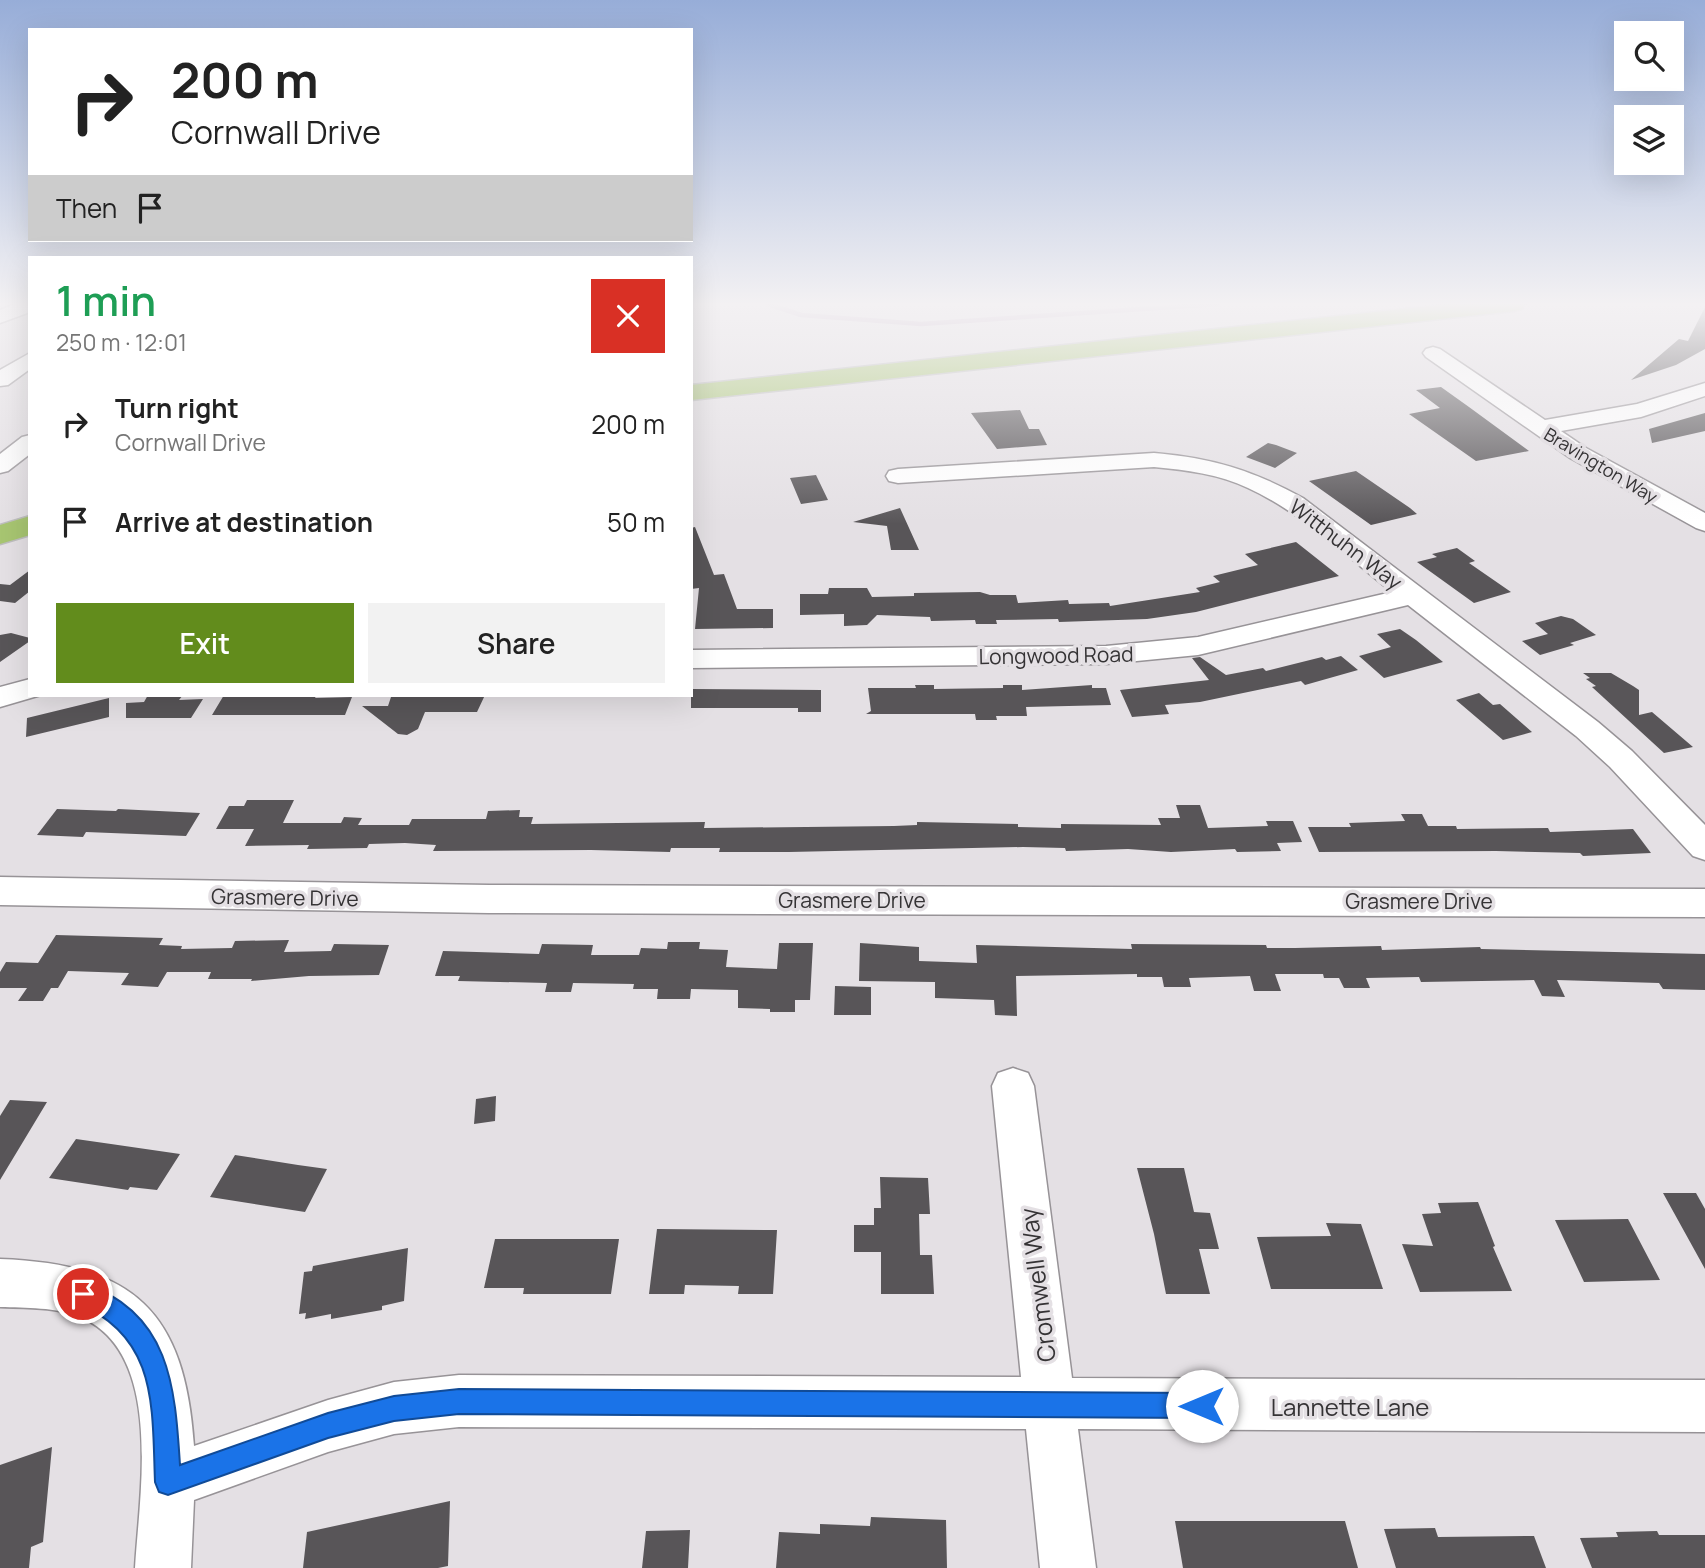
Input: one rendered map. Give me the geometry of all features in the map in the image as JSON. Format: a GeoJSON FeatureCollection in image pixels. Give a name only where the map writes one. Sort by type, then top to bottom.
{"type":"FeatureCollection","features":[{"type":"Feature","properties":{"kind":"main road"},"geometry":{"type":"LineString","coordinates":[[693,381],[727,377]]}},
{"type":"Feature","properties":{"kind":"main road"},"geometry":{"type":"LineString","coordinates":[[693,393],[844,377]]}},
{"type":"Feature","properties":{"kind":"main road"},"geometry":{"type":"LineString","coordinates":[[0,519],[28,511]]}},
{"type":"Feature","properties":{"kind":"main road"},"geometry":{"type":"LineString","coordinates":[[0,535],[28,526]]}},
{"type":"Feature","properties":{"kind":"street","name":"Bravington Way"},"geometry":{"type":"LineString","coordinates":[[1468,377],[1540,429],[1622,480],[1705,523]]}},
{"type":"Feature","properties":{"kind":"street"},"geometry":{"type":"LineString","coordinates":[[1540,429],[1641,410],[1705,389]]}},
{"type":"Feature","properties":{"kind":"street"},"geometry":{"type":"LineString","coordinates":[[0,466],[28,444]]}},
{"type":"Feature","properties":{"kind":"street","name":"Witthuhn Way"},"geometry":{"type":"LineString","coordinates":[[898,476],[1141,460],[1195,464],[1234,475],[1278,493],[1587,729],[1621,759],[1705,847]]}},
{"type":"Feature","properties":{"kind":"street","name":"Longwood Road"},"geometry":{"type":"LineString","coordinates":[[693,659],[1106,655],[1167,651],[1413,595]]}},
{"type":"Feature","properties":{"kind":"street"},"geometry":{"type":"LineString","coordinates":[[0,697],[28,689]]}},
{"type":"Feature","properties":{"kind":"street","name":"Grasmere Drive"},"geometry":{"type":"LineString","coordinates":[[0,891],[462,899],[1705,903]]}},
{"type":"Feature","properties":{"kind":"street","name":"Cromwell Way"},"geometry":{"type":"LineString","coordinates":[[1013,1086],[1068,1568]]}},
{"type":"Feature","properties":{"kind":"street"},"geometry":{"type":"LineString","coordinates":[[0,1283],[67,1289],[98,1299],[124,1317],[141,1338],[156,1366],[164,1402],[168,1482],[163,1568]]}},
{"type":"Feature","properties":{"kind":"street","name":"Lannette Lane"},"geometry":{"type":"LineString","coordinates":[[168,1482],[328,1426],[394,1408],[459,1401],[1705,1406]]}},
{"type":"Feature","properties":{"kind":"building"},"geometry":{"type":"Polygon","coordinates":[[[1441,387],[1529,451],[1476,461],[1409,414],[1440,408],[1416,390],[1441,387]]]}},
{"type":"Feature","properties":{"kind":"building"},"geometry":{"type":"Polygon","coordinates":[[[1020,410],[1029,429],[1039,429],[1047,445],[997,449],[971,413],[1020,410]]]}},
{"type":"Feature","properties":{"kind":"building"},"geometry":{"type":"Polygon","coordinates":[[[1705,413],[1705,431],[1652,443],[1649,429],[1705,413]]]}},
{"type":"Feature","properties":{"kind":"building"},"geometry":{"type":"Polygon","coordinates":[[[1268,443],[1297,453],[1275,468],[1246,457],[1268,443]]]}},
{"type":"Feature","properties":{"kind":"building"},"geometry":{"type":"Polygon","coordinates":[[[1356,471],[1417,514],[1371,525],[1309,481],[1356,471]]]}},
{"type":"Feature","properties":{"kind":"building"},"geometry":{"type":"Polygon","coordinates":[[[816,475],[828,500],[801,504],[790,478],[816,475]]]}},
{"type":"Feature","properties":{"kind":"building"},"geometry":{"type":"Polygon","coordinates":[[[900,508],[919,550],[891,550],[887,526],[853,522],[900,508]]]}},
{"type":"Feature","properties":{"kind":"building"},"geometry":{"type":"Polygon","coordinates":[[[693,528],[714,575],[724,574],[737,609],[773,609],[773,628],[695,629],[699,588],[693,589],[693,528]]]}},
{"type":"Feature","properties":{"kind":"building"},"geometry":{"type":"Polygon","coordinates":[[[1296,542],[1339,576],[1196,612],[1147,619],[1059,622],[1058,619],[996,620],[997,624],[976,624],[975,620],[931,621],[930,617],[877,615],[867,625],[844,626],[844,614],[800,615],[800,594],[828,594],[829,588],[867,588],[872,597],[980,592],[990,595],[1016,595],[1018,603],[1068,600],[1069,604],[1109,603],[1110,606],[1200,592],[1196,588],[1220,582],[1213,576],[1258,565],[1245,554],[1296,542]]]}},
{"type":"Feature","properties":{"kind":"building"},"geometry":{"type":"Polygon","coordinates":[[[1457,548],[1475,561],[1469,563],[1511,592],[1474,603],[1417,562],[1437,557],[1432,554],[1457,548]]]}},
{"type":"Feature","properties":{"kind":"building"},"geometry":{"type":"Polygon","coordinates":[[[28,572],[28,593],[15,603],[0,601],[0,584],[10,585],[28,572]]]}},
{"type":"Feature","properties":{"kind":"building"},"geometry":{"type":"Polygon","coordinates":[[[1561,616],[1573,619],[1596,635],[1540,655],[1522,641],[1548,634],[1535,623],[1561,616]]]}},
{"type":"Feature","properties":{"kind":"building"},"geometry":{"type":"Polygon","coordinates":[[[1400,629],[1443,662],[1384,678],[1359,656],[1391,647],[1377,634],[1400,629]]]}},
{"type":"Feature","properties":{"kind":"building"},"geometry":{"type":"Polygon","coordinates":[[[11,633],[28,637],[28,642],[0,662],[0,635],[11,633]]]}},
{"type":"Feature","properties":{"kind":"building"},"geometry":{"type":"Polygon","coordinates":[[[1341,656],[1358,670],[1305,685],[1301,681],[1200,702],[1165,705],[1169,714],[1132,717],[1120,690],[1209,680],[1192,658],[1200,657],[1226,675],[1263,668],[1266,671],[1322,657],[1326,660],[1341,656]]]}},
{"type":"Feature","properties":{"kind":"building"},"geometry":{"type":"Polygon","coordinates":[[[1583,673],[1611,673],[1639,690],[1639,715],[1652,712],[1693,747],[1664,753],[1592,687],[1596,686],[1586,679],[1590,678],[1583,673]]]}},
{"type":"Feature","properties":{"kind":"building"},"geometry":{"type":"Polygon","coordinates":[[[915,685],[934,685],[934,689],[1003,688],[1003,685],[1022,685],[1022,690],[1092,685],[1092,688],[1106,688],[1111,705],[1026,707],[1027,716],[996,716],[997,720],[976,720],[975,714],[866,714],[871,711],[868,688],[916,688],[915,685]]]}},
{"type":"Feature","properties":{"kind":"building"},"geometry":{"type":"Polygon","coordinates":[[[693,689],[821,690],[821,712],[798,712],[798,708],[691,708],[693,689]]]}},
{"type":"Feature","properties":{"kind":"building"},"geometry":{"type":"Polygon","coordinates":[[[1479,693],[1493,705],[1500,704],[1532,732],[1503,740],[1456,700],[1479,693]]]}},
{"type":"Feature","properties":{"kind":"building"},"geometry":{"type":"Polygon","coordinates":[[[147,697],[203,699],[191,718],[126,718],[126,703],[144,702],[147,697]]]}},
{"type":"Feature","properties":{"kind":"building"},"geometry":{"type":"Polygon","coordinates":[[[223,697],[352,697],[345,715],[212,715],[223,697]]]}},
{"type":"Feature","properties":{"kind":"building"},"geometry":{"type":"Polygon","coordinates":[[[391,697],[484,697],[477,712],[425,712],[418,729],[407,735],[398,734],[362,706],[388,706],[391,697]]]}},
{"type":"Feature","properties":{"kind":"building"},"geometry":{"type":"Polygon","coordinates":[[[109,698],[109,717],[26,737],[27,718],[109,698]]]}},
{"type":"Feature","properties":{"kind":"building"},"geometry":{"type":"Polygon","coordinates":[[[247,800],[294,800],[283,823],[341,823],[344,817],[362,818],[358,825],[409,825],[412,819],[486,819],[488,811],[520,810],[519,817],[533,817],[531,824],[705,822],[704,828],[894,826],[917,825],[917,822],[1018,824],[1018,827],[1061,828],[1061,824],[1161,825],[1158,818],[1180,818],[1176,805],[1200,805],[1208,828],[1268,826],[1266,821],[1293,821],[1302,842],[1277,843],[1281,851],[1237,852],[1235,849],[1171,852],[1128,849],[1066,851],[1065,848],[1023,847],[789,852],[719,852],[720,848],[671,848],[670,852],[433,851],[436,845],[405,843],[369,844],[367,848],[307,849],[309,845],[245,846],[254,829],[216,829],[229,806],[244,806],[247,800]]]}},
{"type":"Feature","properties":{"kind":"building"},"geometry":{"type":"Polygon","coordinates":[[[57,809],[200,813],[186,836],[86,832],[83,837],[37,835],[57,809]]]}},
{"type":"Feature","properties":{"kind":"building"},"geometry":{"type":"Polygon","coordinates":[[[1401,814],[1422,814],[1428,826],[1456,826],[1457,829],[1548,828],[1550,832],[1633,829],[1651,853],[1583,856],[1580,853],[1496,851],[1319,852],[1308,827],[1351,827],[1349,823],[1405,821],[1401,814]]]}},
{"type":"Feature","properties":{"kind":"building"},"geometry":{"type":"Polygon","coordinates":[[[56,935],[163,938],[159,945],[182,946],[181,949],[232,948],[235,941],[289,940],[284,952],[331,951],[334,944],[389,945],[379,975],[309,976],[251,981],[252,979],[208,979],[211,972],[167,972],[158,987],[121,985],[129,973],[68,971],[58,988],[51,988],[43,1001],[18,1001],[27,988],[0,988],[0,972],[6,962],[38,963],[56,935]]]}},
{"type":"Feature","properties":{"kind":"building"},"geometry":{"type":"Polygon","coordinates":[[[668,942],[700,942],[699,949],[728,950],[726,967],[777,969],[779,943],[813,943],[810,1000],[795,1000],[795,1012],[770,1012],[770,1009],[738,1008],[738,990],[691,989],[690,999],[657,999],[658,989],[633,989],[634,984],[573,983],[571,992],[545,992],[547,983],[458,981],[460,976],[435,976],[443,951],[539,954],[542,944],[593,945],[591,955],[639,955],[641,948],[667,949],[668,942]]]}},
{"type":"Feature","properties":{"kind":"building"},"geometry":{"type":"Polygon","coordinates":[[[860,943],[919,947],[919,961],[977,963],[976,945],[1132,949],[1131,944],[1266,945],[1267,948],[1381,946],[1382,950],[1480,947],[1705,954],[1705,990],[1663,989],[1659,983],[1557,980],[1565,997],[1542,996],[1534,980],[1421,982],[1419,977],[1366,978],[1370,988],[1344,988],[1339,978],[1324,978],[1323,974],[1275,974],[1281,991],[1254,991],[1250,976],[1189,978],[1191,987],[1164,987],[1162,977],[1137,977],[1137,974],[1016,976],[1017,1016],[995,1015],[994,1000],[935,998],[935,982],[859,981],[860,943]]]}},
{"type":"Feature","properties":{"kind":"building"},"geometry":{"type":"Polygon","coordinates":[[[835,986],[871,987],[871,1015],[834,1015],[835,986]]]}},
{"type":"Feature","properties":{"kind":"building"},"geometry":{"type":"Polygon","coordinates":[[[496,1096],[495,1121],[474,1124],[476,1099],[496,1096]]]}},
{"type":"Feature","properties":{"kind":"building"},"geometry":{"type":"Polygon","coordinates":[[[10,1100],[47,1102],[0,1180],[0,1116],[10,1100]]]}},
{"type":"Feature","properties":{"kind":"building"},"geometry":{"type":"Polygon","coordinates":[[[76,1139],[180,1154],[157,1190],[130,1187],[128,1190],[49,1178],[76,1139]]]}},
{"type":"Feature","properties":{"kind":"building"},"geometry":{"type":"Polygon","coordinates":[[[235,1155],[327,1169],[305,1212],[210,1197],[235,1155]]]}},
{"type":"Feature","properties":{"kind":"building"},"geometry":{"type":"Polygon","coordinates":[[[1137,1168],[1184,1168],[1194,1212],[1210,1213],[1219,1249],[1199,1249],[1210,1294],[1166,1294],[1137,1168]]]}},
{"type":"Feature","properties":{"kind":"building"},"geometry":{"type":"Polygon","coordinates":[[[880,1177],[928,1178],[930,1214],[919,1214],[920,1255],[932,1255],[934,1294],[881,1294],[881,1252],[854,1252],[854,1225],[874,1225],[874,1208],[881,1208],[880,1177]]]}},
{"type":"Feature","properties":{"kind":"building"},"geometry":{"type":"Polygon","coordinates":[[[1663,1193],[1696,1193],[1705,1209],[1705,1269],[1663,1193]]]}},
{"type":"Feature","properties":{"kind":"building"},"geometry":{"type":"Polygon","coordinates":[[[1478,1202],[1512,1291],[1420,1292],[1402,1244],[1433,1246],[1422,1214],[1441,1213],[1438,1203],[1478,1202]]]}},
{"type":"Feature","properties":{"kind":"building"},"geometry":{"type":"Polygon","coordinates":[[[1628,1219],[1660,1280],[1584,1282],[1555,1220],[1628,1219]]]}},
{"type":"Feature","properties":{"kind":"building"},"geometry":{"type":"Polygon","coordinates":[[[1326,1223],[1361,1224],[1383,1289],[1271,1289],[1257,1237],[1331,1236],[1326,1223]]]}},
{"type":"Feature","properties":{"kind":"building"},"geometry":{"type":"Polygon","coordinates":[[[657,1229],[777,1230],[773,1294],[738,1294],[739,1286],[685,1285],[684,1294],[649,1294],[657,1229]]]}},
{"type":"Feature","properties":{"kind":"building"},"geometry":{"type":"Polygon","coordinates":[[[495,1239],[619,1239],[611,1294],[523,1294],[524,1288],[484,1288],[495,1239]]]}},
{"type":"Feature","properties":{"kind":"building"},"geometry":{"type":"Polygon","coordinates":[[[408,1248],[404,1301],[382,1306],[382,1310],[331,1319],[331,1314],[305,1319],[306,1313],[299,1314],[304,1272],[312,1271],[313,1266],[408,1248]]]}},
{"type":"Feature","properties":{"kind":"building"},"geometry":{"type":"Polygon","coordinates":[[[52,1447],[43,1542],[31,1547],[29,1568],[0,1568],[0,1465],[52,1447]]]}},
{"type":"Feature","properties":{"kind":"building"},"geometry":{"type":"Polygon","coordinates":[[[450,1501],[448,1566],[303,1568],[307,1532],[450,1501]]]}},
{"type":"Feature","properties":{"kind":"building"},"geometry":{"type":"Polygon","coordinates":[[[871,1517],[946,1520],[947,1568],[776,1568],[779,1532],[820,1534],[820,1524],[870,1526],[871,1517]]]}},
{"type":"Feature","properties":{"kind":"building"},"geometry":{"type":"Polygon","coordinates":[[[1175,1521],[1345,1521],[1358,1568],[1183,1568],[1175,1521]]]}},
{"type":"Feature","properties":{"kind":"building"},"geometry":{"type":"Polygon","coordinates":[[[1435,1528],[1438,1537],[1534,1536],[1546,1568],[1396,1568],[1384,1529],[1435,1528]]]}},
{"type":"Feature","properties":{"kind":"building"},"geometry":{"type":"Polygon","coordinates":[[[690,1530],[688,1568],[642,1568],[646,1531],[690,1530]]]}},
{"type":"Feature","properties":{"kind":"building"},"geometry":{"type":"Polygon","coordinates":[[[1657,1531],[1659,1535],[1705,1535],[1705,1568],[1592,1568],[1580,1538],[1618,1537],[1616,1532],[1657,1531]]]}},
{"type":"Feature","properties":{"kind":"route"},"geometry":{"type":"LineString","coordinates":[[83,1294],[98,1299],[124,1317],[141,1338],[156,1366],[164,1402],[168,1482],[328,1426],[394,1408],[459,1401],[1202,1406]]}}]}
